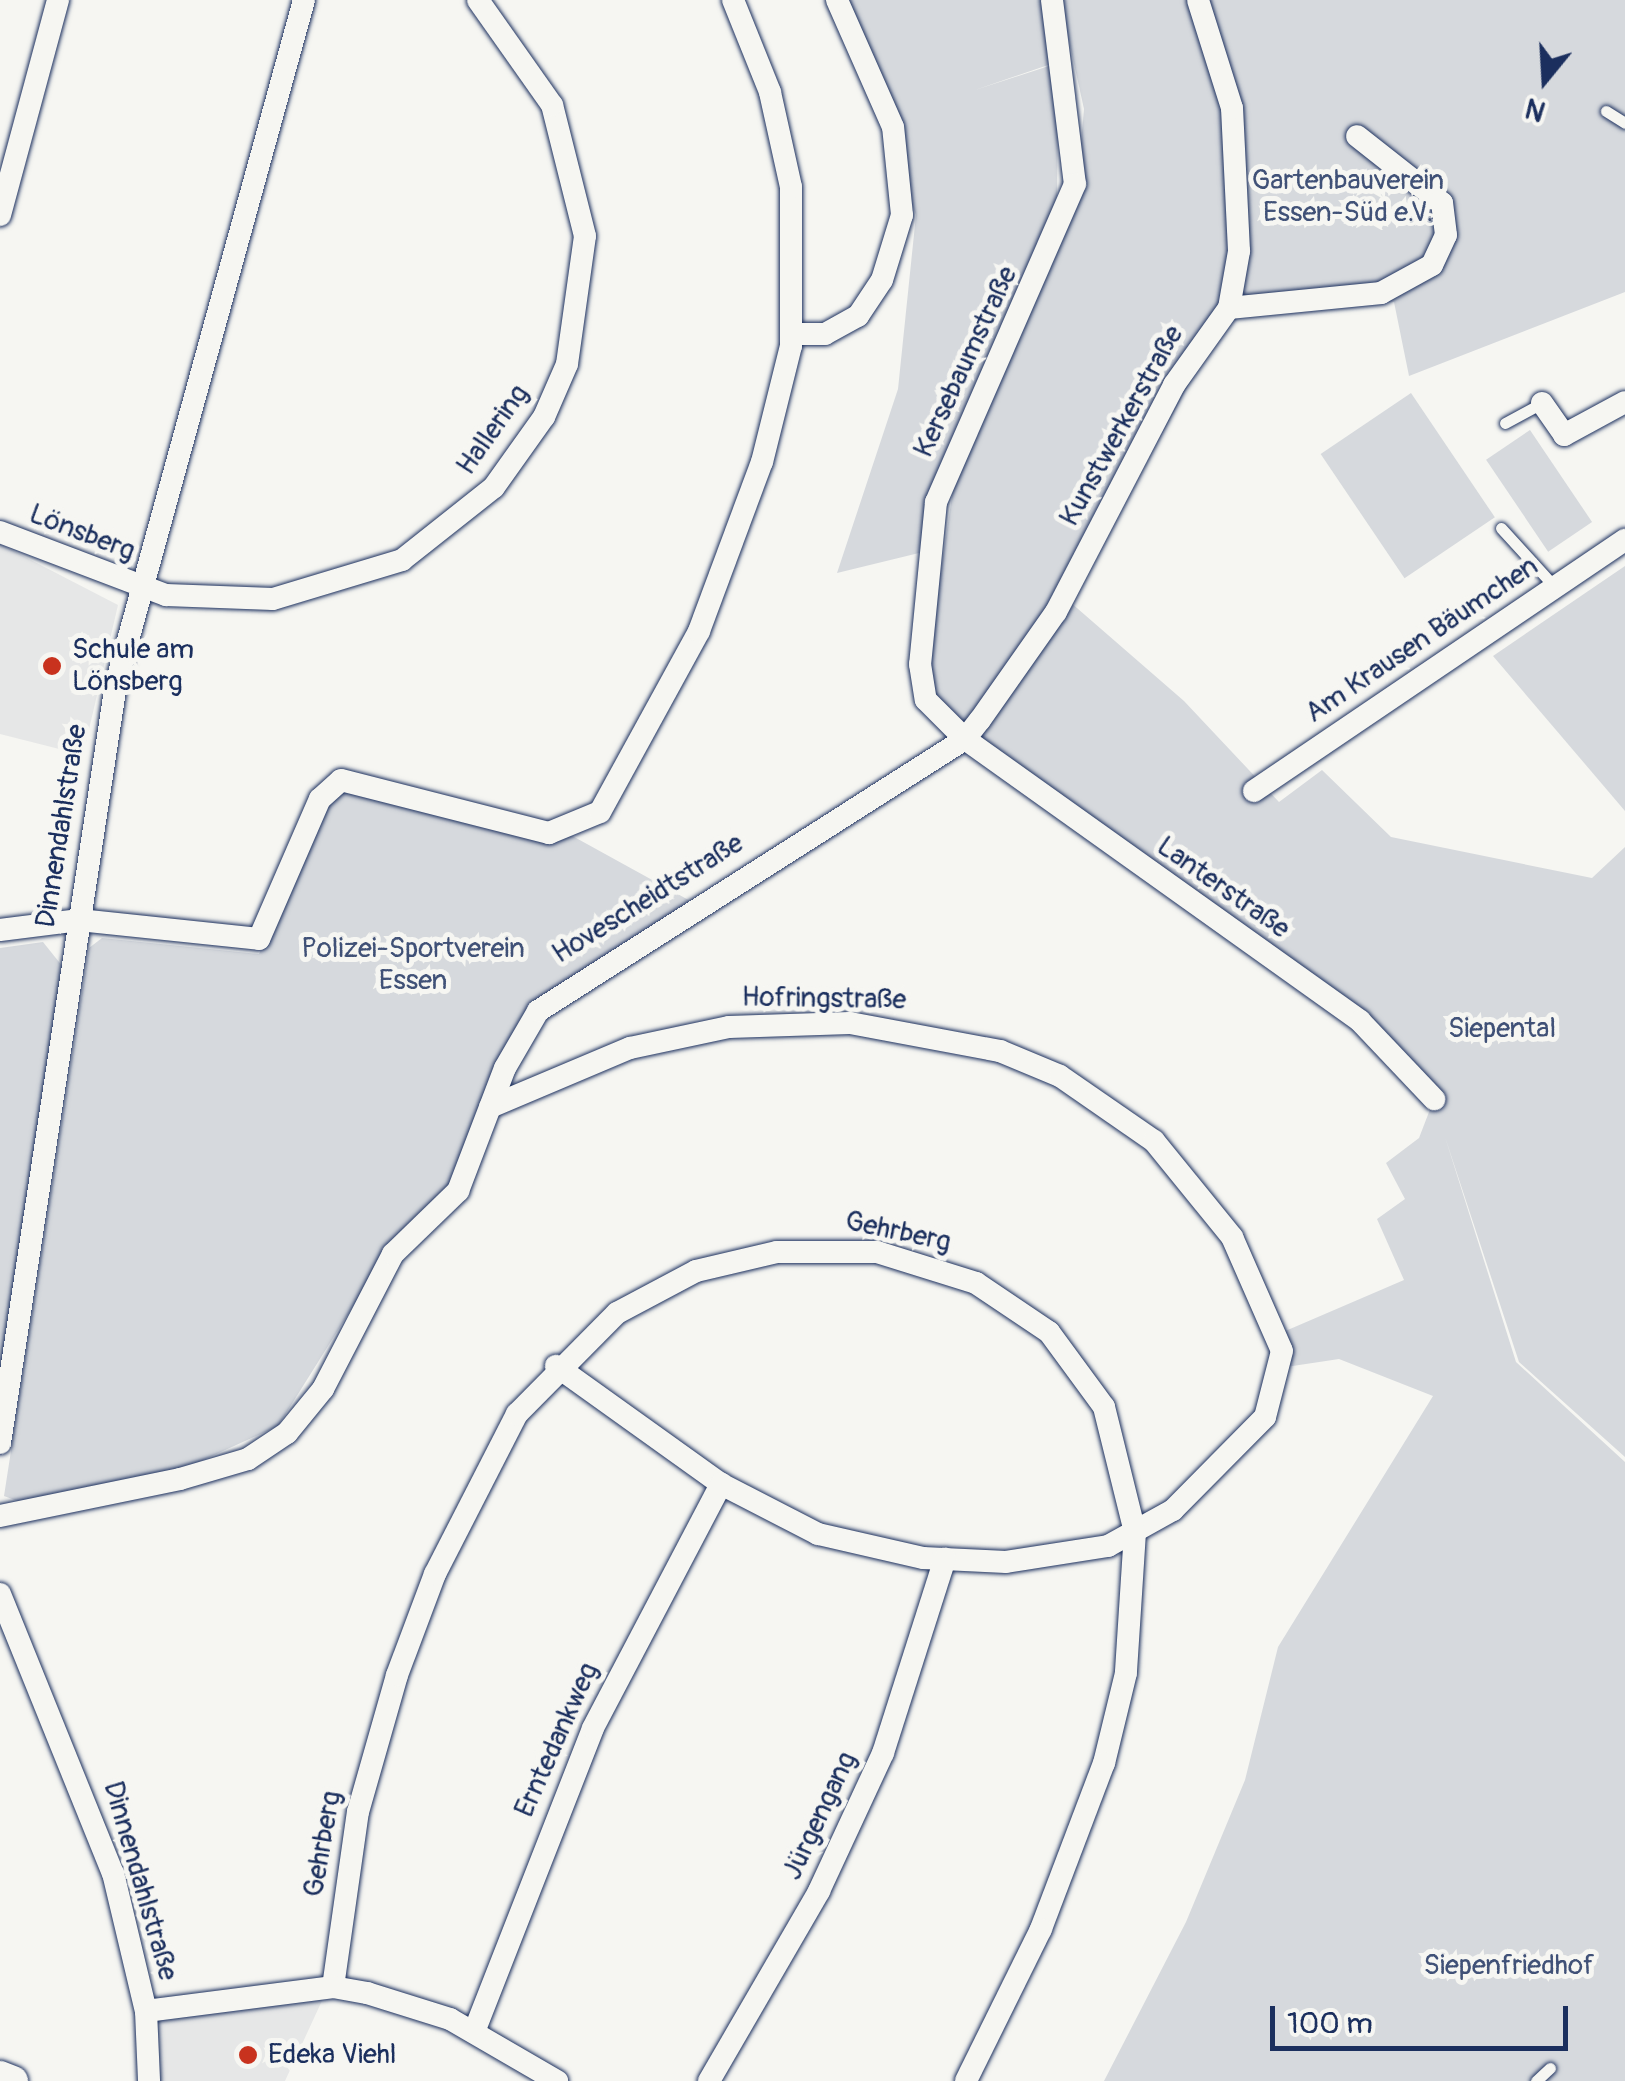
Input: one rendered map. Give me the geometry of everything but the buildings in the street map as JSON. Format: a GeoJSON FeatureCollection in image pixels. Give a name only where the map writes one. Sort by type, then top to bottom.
{"type":"FeatureCollection","features":[{"type":"Feature","properties":{"kind":"main road"},"geometry":{"type":"LineString","coordinates":[[0,2076],[13,2081]]}},
{"type":"Feature","properties":{"kind":"street"},"geometry":{"type":"LineString","coordinates":[[0,214],[58,0]]}},
{"type":"Feature","properties":{"kind":"street","name":"Dinnendahlstraße"},"geometry":{"type":"LineString","coordinates":[[0,1442],[113,699],[304,0]]}},
{"type":"Feature","properties":{"kind":"street","name":"Hallering"},"geometry":{"type":"LineString","coordinates":[[143,588],[238,602],[372,574],[473,508],[544,417],[582,304],[581,200],[552,105],[478,0]]}},
{"type":"Feature","properties":{"kind":"street"},"geometry":{"type":"LineString","coordinates":[[0,930],[78,920],[259,939],[320,800],[341,780],[549,834],[600,812],[654,722],[737,537],[793,334],[796,227],[784,145],[733,0]]}},
{"type":"Feature","properties":{"kind":"street"},"geometry":{"type":"LineString","coordinates":[[793,334],[825,334],[858,316],[882,280],[902,214],[893,127],[837,0]]}},
{"type":"Feature","properties":{"kind":"street","name":"Kersebaumstraße"},"geometry":{"type":"LineString","coordinates":[[965,739],[935,712],[922,683],[930,525],[1075,184],[1052,0]]}},
{"type":"Feature","properties":{"kind":"street","name":"Kunstwerkerstraße"},"geometry":{"type":"LineString","coordinates":[[965,739],[1056,612],[1174,385],[1229,308],[1239,251],[1230,88],[1198,0]]}},
{"type":"Feature","properties":{"kind":"street"},"geometry":{"type":"LineString","coordinates":[[1229,308],[1382,293],[1432,265],[1446,235],[1442,203],[1357,136]]}},
{"type":"Feature","properties":{"kind":"street"},"geometry":{"type":"LineString","coordinates":[[1542,404],[1564,436],[1625,402]]}},
{"type":"Feature","properties":{"kind":"street","name":"Lönsberg"},"geometry":{"type":"LineString","coordinates":[[0,532],[143,588]]}},
{"type":"Feature","properties":{"kind":"street","name":"Am Krausen Bäumchen"},"geometry":{"type":"LineString","coordinates":[[1254,790],[1625,540]]}},
{"type":"Feature","properties":{"kind":"street","name":"Lanterstraße"},"geometry":{"type":"LineString","coordinates":[[965,739],[1360,1021],[1434,1099]]}},
{"type":"Feature","properties":{"kind":"street","name":"Hovescheidtstraße"},"geometry":{"type":"LineString","coordinates":[[0,1516],[197,1474],[248,1459],[287,1433],[323,1389],[393,1254],[458,1191],[516,1042],[564,986],[965,739]]}},
{"type":"Feature","properties":{"kind":"street","name":"Hofringstraße"},"geometry":{"type":"LineString","coordinates":[[490,1108],[630,1048],[790,1023],[930,1031],[1060,1076],[1110,1107],[1200,1190],[1270,1307],[1282,1350],[1276,1394],[1250,1437],[1184,1501],[1135,1532],[1038,1559],[945,1559],[818,1534],[721,1484],[556,1366]]}},
{"type":"Feature","properties":{"kind":"street","name":"Gehrberg"},"geometry":{"type":"LineString","coordinates":[[334,1988],[358,1812],[397,1674],[482,1482],[556,1366],[631,1304],[734,1260],[823,1248],[932,1264],[1017,1306],[1081,1370],[1119,1447],[1135,1532],[1126,1672],[1104,1763],[1041,1929],[966,2081]]}},
{"type":"Feature","properties":{"kind":"street","name":"Erntedankweg"},"geometry":{"type":"LineString","coordinates":[[474,2032],[592,1728],[721,1484]]}},
{"type":"Feature","properties":{"kind":"street","name":"Jürgengang"},"geometry":{"type":"LineString","coordinates":[[708,2081],[819,1890],[875,1771],[945,1559]]}},
{"type":"Feature","properties":{"kind":"street","name":"Dinnendahlstraße"},"geometry":{"type":"LineString","coordinates":[[0,1594],[87,1795],[146,2011],[148,2081]]}},
{"type":"Feature","properties":{"kind":"street"},"geometry":{"type":"LineString","coordinates":[[146,2011],[334,1988],[407,2003],[474,2032],[557,2081]]}},
{"type":"Feature","properties":{"kind":"lane"},"geometry":{"type":"LineString","coordinates":[[1606,111],[1625,122]]}},
{"type":"Feature","properties":{"kind":"lane"},"geometry":{"type":"LineString","coordinates":[[1505,423],[1542,404]]}},
{"type":"Feature","properties":{"kind":"lane"},"geometry":{"type":"LineString","coordinates":[[1501,528],[1554,586]]}},
{"type":"Feature","properties":{"kind":"lane"},"geometry":{"type":"LineString","coordinates":[[1536,2081],[1550,2068]]}},
{"type":"Feature","properties":{"kind":"shaded area","name":"Schule am Lönsberg"},"geometry":{"type":"Polygon","coordinates":[[[0,544],[118,605],[83,755],[0,734],[0,544]]]}},
{"type":"Feature","properties":{"kind":"shaded area"},"geometry":{"type":"Polygon","coordinates":[[[326,1992],[285,2081],[151,2081],[149,2013],[326,1992]]]}},
{"type":"Feature","properties":{"kind":"green space"},"geometry":{"type":"Polygon","coordinates":[[[835,0],[1042,0],[1054,63],[975,90],[1055,64],[1058,113],[1057,196],[1020,301],[928,501],[919,553],[837,573],[898,389],[916,215],[835,0]]]}},
{"type":"Feature","properties":{"kind":"green space"},"geometry":{"type":"Polygon","coordinates":[[[1060,0],[1625,0],[1625,292],[1409,376],[1394,302],[1237,317],[1217,333],[1070,602],[1184,701],[1279,802],[1322,770],[1391,837],[1592,878],[1625,847],[1625,1457],[1519,1362],[1445,1137],[1516,1362],[1625,1462],[1625,2081],[1104,2081],[1186,1922],[1245,1780],[1278,1647],[1433,1396],[1339,1359],[1286,1367],[1283,1332],[1404,1280],[1377,1219],[1405,1199],[1386,1163],[1419,1138],[1434,1099],[1422,1076],[936,711],[927,664],[954,483],[1076,200],[1084,109],[1060,0]]]}},
{"type":"Feature","properties":{"kind":"green space"},"geometry":{"type":"Polygon","coordinates":[[[1411,393],[1495,517],[1405,578],[1321,454],[1411,393]]]}},
{"type":"Feature","properties":{"kind":"green space"},"geometry":{"type":"Polygon","coordinates":[[[1530,430],[1592,522],[1548,552],[1486,460],[1530,430]]]}},
{"type":"Feature","properties":{"kind":"green space"},"geometry":{"type":"Polygon","coordinates":[[[1625,566],[1625,811],[1493,656],[1625,566]]]}},
{"type":"Feature","properties":{"kind":"green space","name":"Polizei-Sportverein Essen"},"geometry":{"type":"Polygon","coordinates":[[[335,785],[567,833],[694,903],[535,1010],[458,1184],[380,1263],[278,1426],[179,1471],[20,1502],[4,1496],[89,948],[102,938],[259,954],[335,785]]]}},
{"type":"Feature","properties":{"kind":"green space"},"geometry":{"type":"Polygon","coordinates":[[[43,942],[63,967],[0,1373],[0,948],[43,942]]]}},
{"type":"Feature","properties":{"kind":"place","name":"Schule am Lönsberg"},"geometry":{"type":"Point","coordinates":[52,666]}},
{"type":"Feature","properties":{"kind":"place","name":"Edeka Viehl"},"geometry":{"type":"Point","coordinates":[248,2055]}},
{"type":"Feature","properties":{"kind":"park label","name":"Gartenbauverein Essen-Süd e.V."},"geometry":{"type":"Point","coordinates":[1348,197]}},
{"type":"Feature","properties":{"kind":"park label","name":"Siepental"},"geometry":{"type":"Point","coordinates":[1502,1029]}},
{"type":"Feature","properties":{"kind":"park label","name":"Siepenfriedhof"},"geometry":{"type":"Point","coordinates":[1509,1966]}}]}
